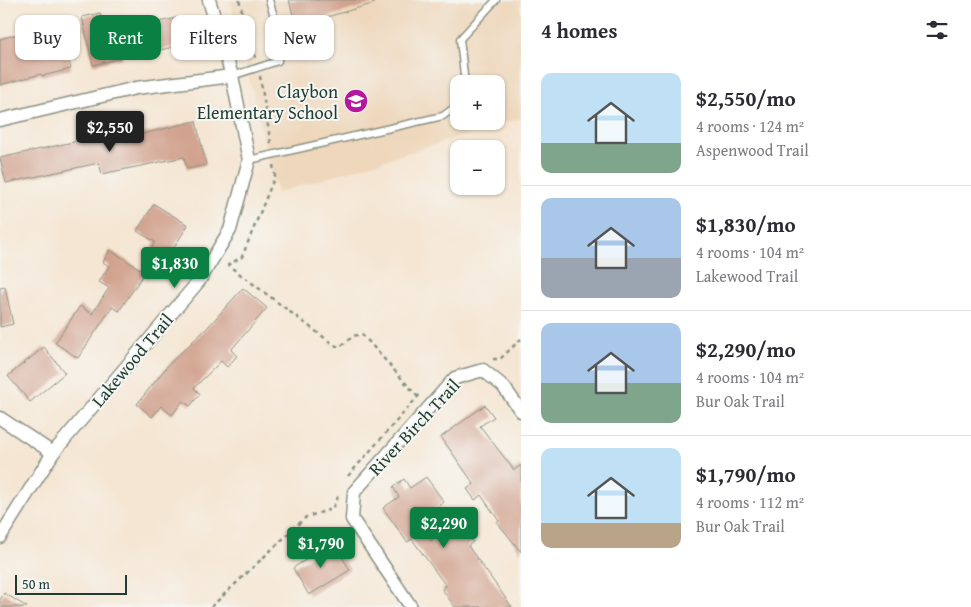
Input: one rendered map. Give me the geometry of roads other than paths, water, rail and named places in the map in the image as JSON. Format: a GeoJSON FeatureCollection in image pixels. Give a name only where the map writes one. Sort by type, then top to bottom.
{"type":"FeatureCollection","features":[{"type":"Feature","properties":{"kind":"street","name":"Lakewood Trail"},"geometry":{"type":"LineString","coordinates":[[0,537],[53,453],[199,281],[230,230],[249,160],[232,76],[209,0]]}},
{"type":"Feature","properties":{"kind":"street"},"geometry":{"type":"LineString","coordinates":[[0,120],[136,88],[232,76]]}},
{"type":"Feature","properties":{"kind":"street","name":"River Birch Trail"},"geometry":{"type":"LineString","coordinates":[[411,607],[352,518],[354,492],[455,378],[483,370],[504,386],[521,411]]}},
{"type":"Feature","properties":{"kind":"street"},"geometry":{"type":"LineString","coordinates":[[0,418],[53,453]]}},
{"type":"Feature","properties":{"kind":"lane"},"geometry":{"type":"LineString","coordinates":[[232,76],[278,62],[281,39],[269,0]]}},
{"type":"Feature","properties":{"kind":"lane"},"geometry":{"type":"LineString","coordinates":[[464,75],[460,39],[496,0]]}},
{"type":"Feature","properties":{"kind":"lane"},"geometry":{"type":"LineString","coordinates":[[249,160],[442,116],[450,110]]}},
{"type":"Feature","properties":{"kind":"place","name":"Claybon Elementary School"},"geometry":{"type":"Point","coordinates":[356,101]}}]}
